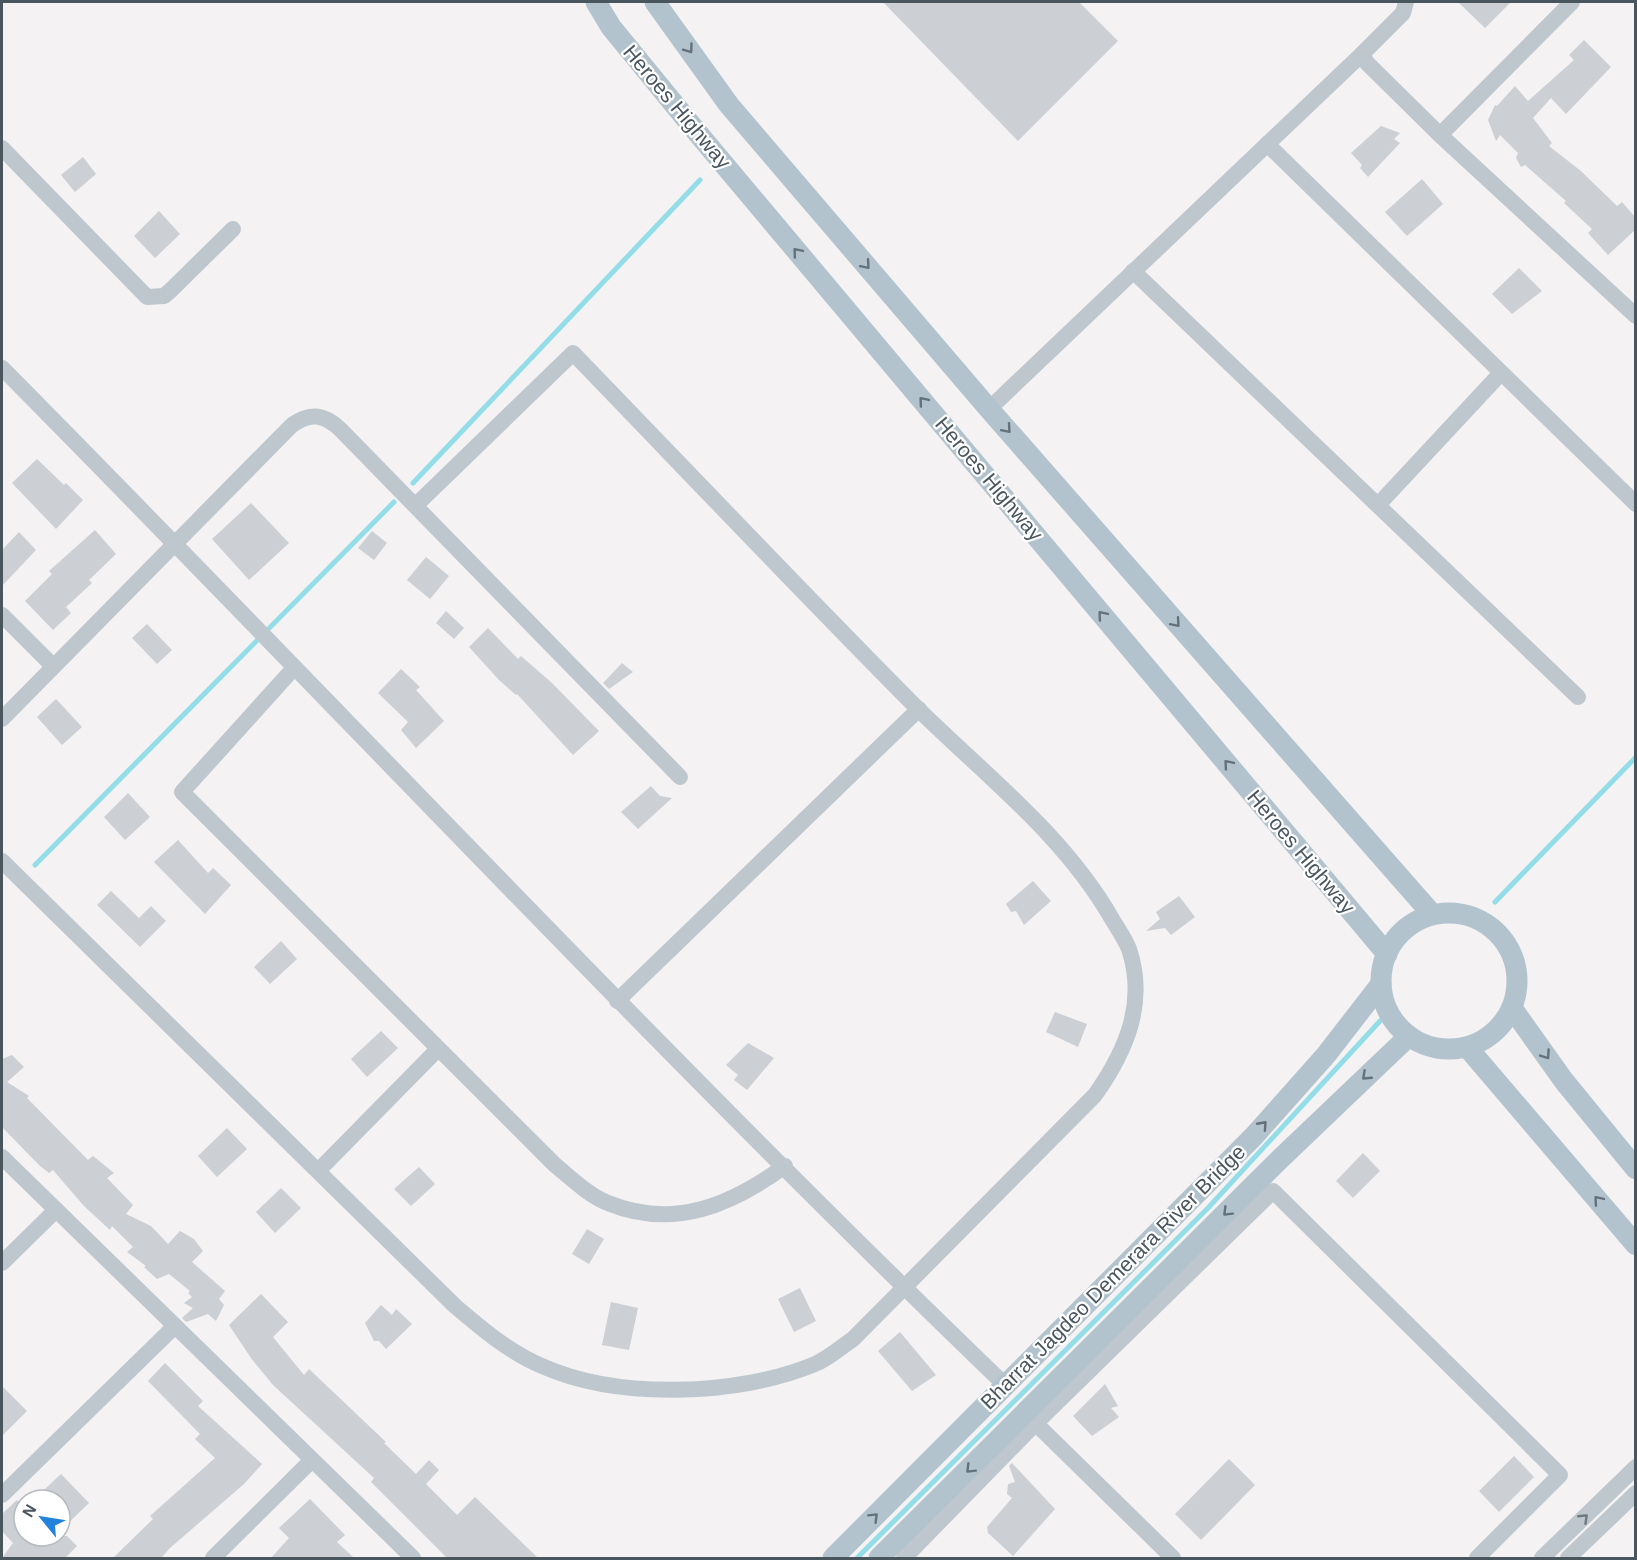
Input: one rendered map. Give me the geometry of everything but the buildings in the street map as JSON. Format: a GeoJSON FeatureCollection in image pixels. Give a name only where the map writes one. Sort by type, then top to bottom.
{"type":"FeatureCollection","features":[{"type":"Feature","properties":{"kind":"main road","name":"Heroes Highway"},"geometry":{"type":"LineString","coordinates":[[596,2],[611,27],[696,131],[1387,954]]}},
{"type":"Feature","properties":{"kind":"main road","name":"Heroes Highway"},"geometry":{"type":"LineString","coordinates":[[655,2],[729,105],[989,409],[1432,914]]}},
{"type":"Feature","properties":{"kind":"main road"},"geometry":{"type":"LineString","coordinates":[[1454,912],[1477,917],[1501,935],[1510,948],[1517,970],[1517,993],[1512,1008],[1494,1032],[1467,1047],[1437,1048],[1409,1036],[1389,1013],[1381,984],[1387,954],[1404,929],[1432,914],[1454,912]]}},
{"type":"Feature","properties":{"kind":"main road","name":"Bharrat Jagdeo Demerara River Bridge"},"geometry":{"type":"LineString","coordinates":[[833,1558],[1254,1136],[1326,1055],[1381,984]]}},
{"type":"Feature","properties":{"kind":"main road"},"geometry":{"type":"LineString","coordinates":[[1512,1008],[1564,1081],[1635,1169]]}},
{"type":"Feature","properties":{"kind":"main road","name":"Bharrat Jagdeo Demerara River Bridge"},"geometry":{"type":"LineString","coordinates":[[879,1558],[1030,1419],[1279,1160],[1409,1036]]}},
{"type":"Feature","properties":{"kind":"main road"},"geometry":{"type":"LineString","coordinates":[[1467,1047],[1635,1245]]}},
{"type":"Feature","properties":{"kind":"street"},"geometry":{"type":"LineString","coordinates":[[989,409],[1362,54],[1402,13],[1406,2]]}},
{"type":"Feature","properties":{"kind":"street"},"geometry":{"type":"LineString","coordinates":[[1440,135],[1572,2]]}},
{"type":"Feature","properties":{"kind":"street"},"geometry":{"type":"LineString","coordinates":[[1362,54],[1367,63],[1440,135],[1635,316]]}},
{"type":"Feature","properties":{"kind":"street"},"geometry":{"type":"LineString","coordinates":[[1267,144],[1635,504]]}},
{"type":"Feature","properties":{"kind":"street"},"geometry":{"type":"LineString","coordinates":[[2,148],[147,297],[164,297],[233,230]]}},
{"type":"Feature","properties":{"kind":"street"},"geometry":{"type":"LineString","coordinates":[[1133,271],[1578,697]]}},
{"type":"Feature","properties":{"kind":"street"},"geometry":{"type":"LineString","coordinates":[[2,861],[455,1306],[484,1331],[542,1366],[586,1381],[644,1391],[694,1389],[784,1374],[817,1363],[853,1339],[1095,1095],[1112,1072],[1129,1037],[1136,1009],[1136,981],[1129,948],[1097,896],[1055,843],[991,776],[919,709],[573,353],[416,505]]}},
{"type":"Feature","properties":{"kind":"street"},"geometry":{"type":"LineString","coordinates":[[2,368],[175,543],[617,1001],[905,1289],[1005,1385]]}},
{"type":"Feature","properties":{"kind":"street"},"geometry":{"type":"LineString","coordinates":[[1378,505],[1501,373]]}},
{"type":"Feature","properties":{"kind":"street"},"geometry":{"type":"LineString","coordinates":[[2,719],[292,425],[302,418],[314,415],[328,418],[416,505],[680,777]]}},
{"type":"Feature","properties":{"kind":"street"},"geometry":{"type":"LineString","coordinates":[[2,615],[53,666]]}},
{"type":"Feature","properties":{"kind":"street"},"geometry":{"type":"LineString","coordinates":[[294,668],[182,792],[555,1165],[607,1203],[650,1213],[677,1214],[706,1208],[747,1192],[784,1166]]}},
{"type":"Feature","properties":{"kind":"street"},"geometry":{"type":"LineString","coordinates":[[617,1001],[919,709]]}},
{"type":"Feature","properties":{"kind":"street"},"geometry":{"type":"LineString","coordinates":[[319,1170],[438,1049]]}},
{"type":"Feature","properties":{"kind":"street"},"geometry":{"type":"LineString","coordinates":[[2,1157],[413,1558]]}},
{"type":"Feature","properties":{"kind":"street"},"geometry":{"type":"LineString","coordinates":[[904,1558],[1030,1419],[1273,1191],[1560,1475],[1477,1558]]}},
{"type":"Feature","properties":{"kind":"street"},"geometry":{"type":"LineString","coordinates":[[2,1263],[56,1210]]}},
{"type":"Feature","properties":{"kind":"street"},"geometry":{"type":"LineString","coordinates":[[2,1496],[175,1326]]}},
{"type":"Feature","properties":{"kind":"street"},"geometry":{"type":"LineString","coordinates":[[1030,1419],[1173,1558]]}},
{"type":"Feature","properties":{"kind":"street"},"geometry":{"type":"LineString","coordinates":[[213,1558],[312,1460]]}},
{"type":"Feature","properties":{"kind":"street"},"geometry":{"type":"LineString","coordinates":[[1542,1558],[1635,1467]]}},
{"type":"Feature","properties":{"kind":"street"},"geometry":{"type":"LineString","coordinates":[[1569,1558],[1635,1493]]}},
{"type":"Feature","properties":{"kind":"waterway"},"geometry":{"type":"LineString","coordinates":[[413,483],[700,180]]}},
{"type":"Feature","properties":{"kind":"waterway"},"geometry":{"type":"LineString","coordinates":[[35,865],[394,502]]}},
{"type":"Feature","properties":{"kind":"waterway"},"geometry":{"type":"LineString","coordinates":[[1495,902],[1636,757]]}},
{"type":"Feature","properties":{"kind":"waterway"},"geometry":{"type":"LineString","coordinates":[[857,1558],[1208,1208],[1380,1021]]}}]}
